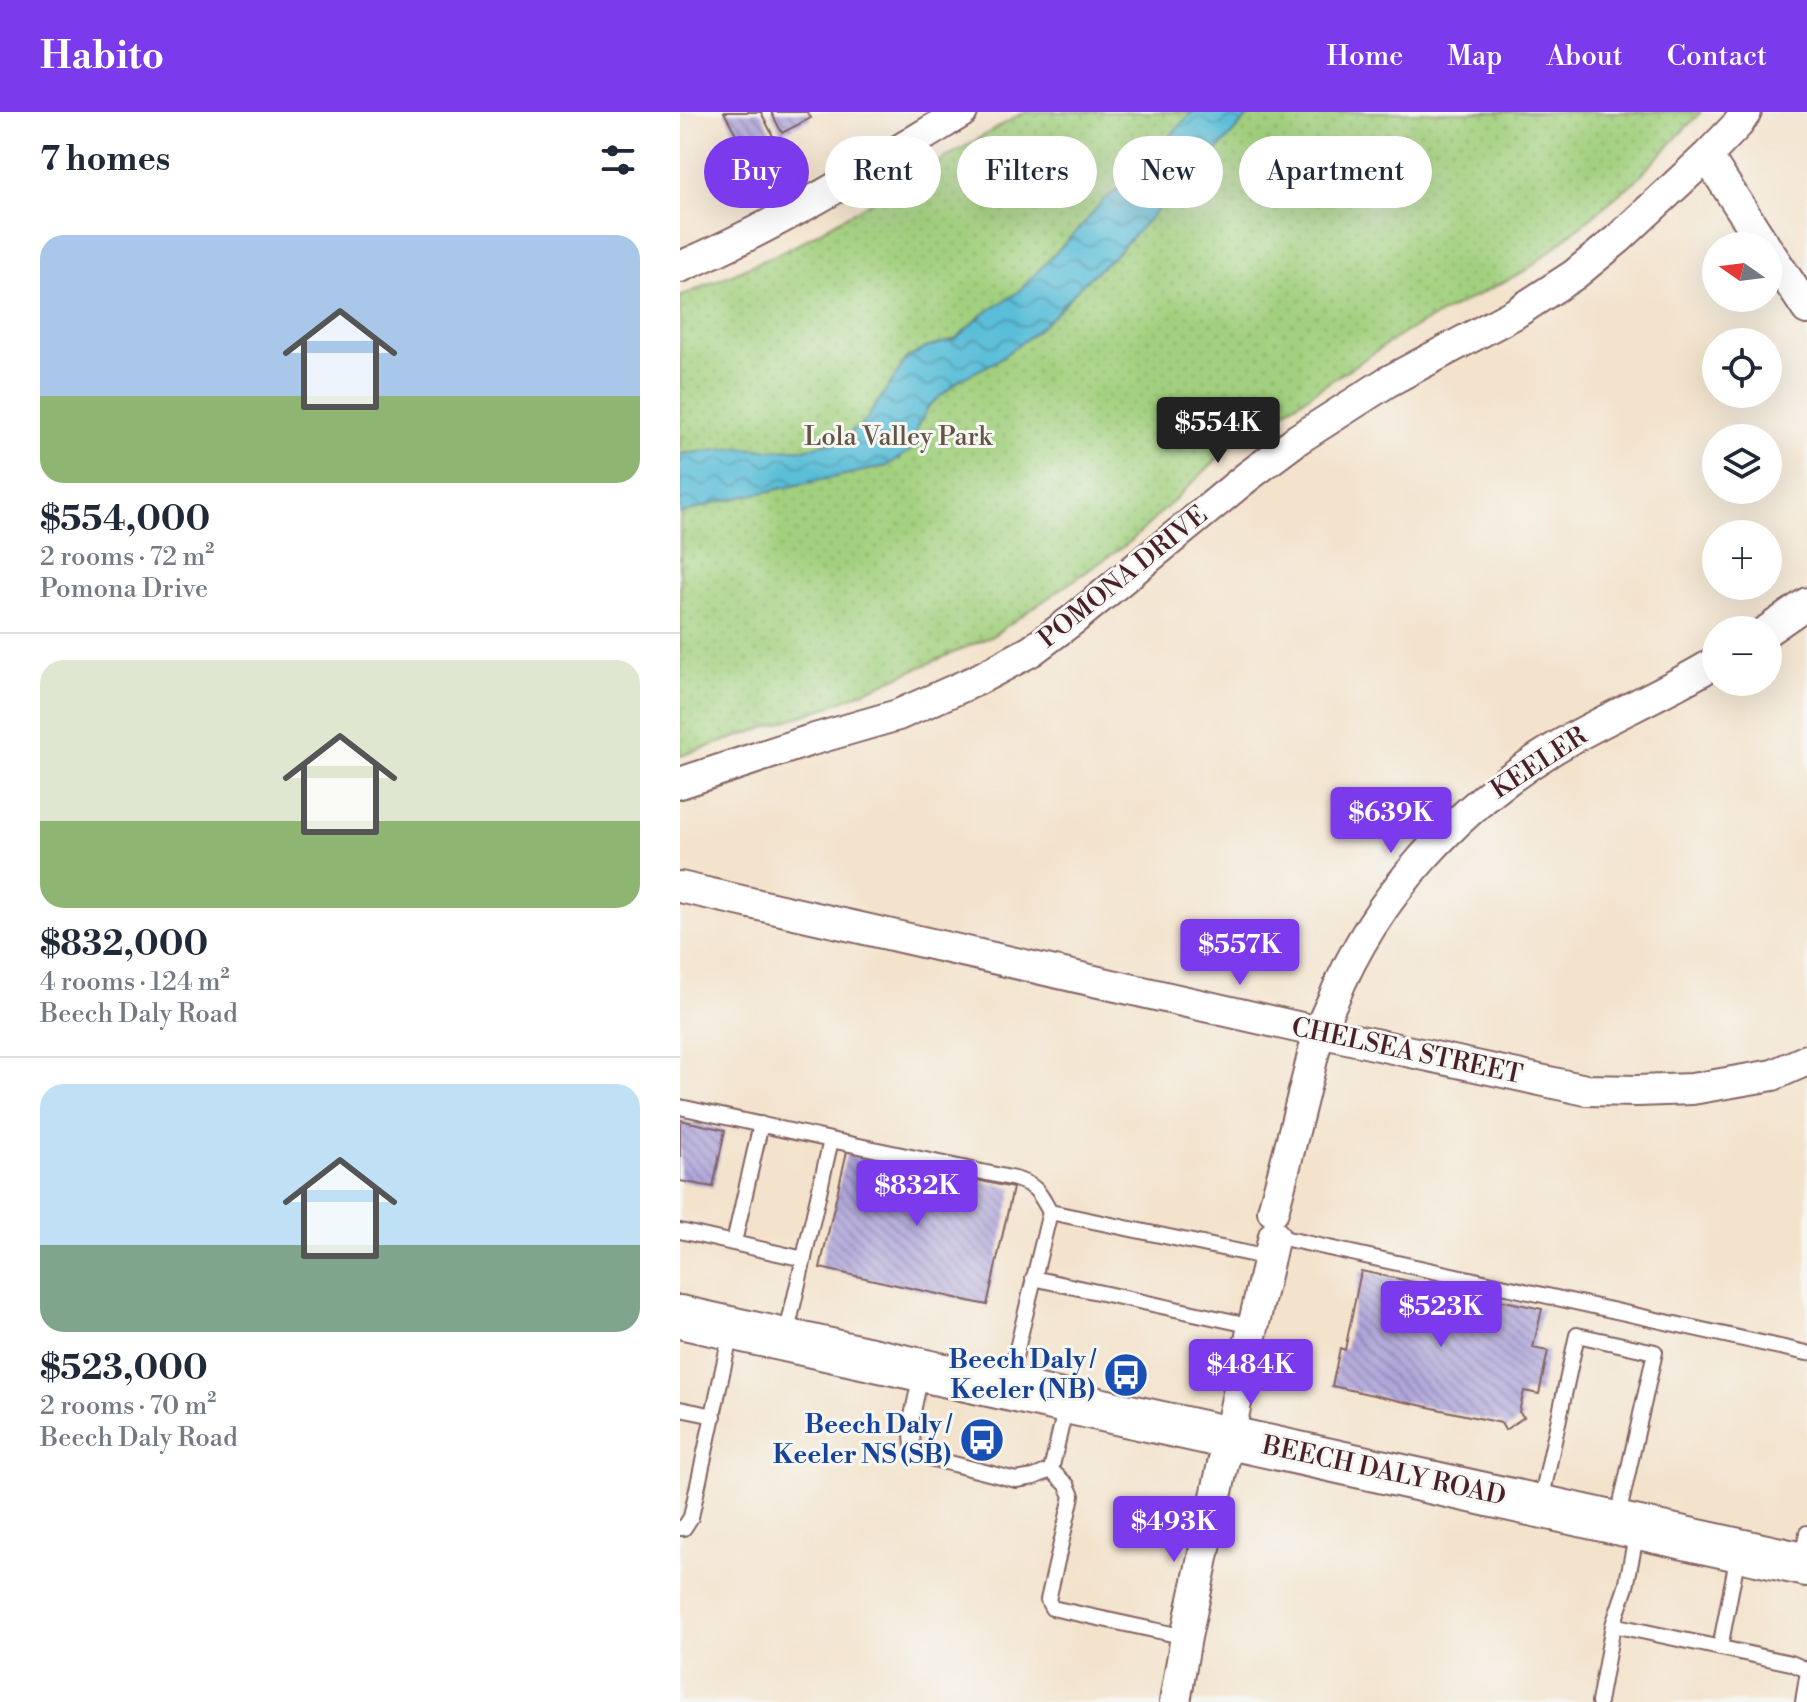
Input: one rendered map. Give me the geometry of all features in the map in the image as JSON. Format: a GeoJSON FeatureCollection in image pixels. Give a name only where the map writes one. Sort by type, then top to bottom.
{"type":"FeatureCollection","features":[{"type":"Feature","properties":{"kind":"main road","name":"BEECH DALY ROAD"},"geometry":{"type":"LineString","coordinates":[[680,1317],[1739,1549],[1805,1554]]}},
{"type":"Feature","properties":{"kind":"street"},"geometry":{"type":"LineString","coordinates":[[680,267],[819,199],[962,112]]}},
{"type":"Feature","properties":{"kind":"street","name":"POMONA DRIVE"},"geometry":{"type":"LineString","coordinates":[[680,783],[898,715],[977,680],[1031,651],[1298,439],[1387,382],[1514,314],[1574,275],[1618,239],[1707,156],[1746,112]]}},
{"type":"Feature","properties":{"kind":"street"},"geometry":{"type":"LineString","coordinates":[[1707,156],[1757,232]]}},
{"type":"Feature","properties":{"kind":"street"},"geometry":{"type":"LineString","coordinates":[[1782,271],[1807,309]]}},
{"type":"Feature","properties":{"kind":"street"},"geometry":{"type":"LineString","coordinates":[[1782,620],[1807,603]]}},
{"type":"Feature","properties":{"kind":"street","name":"KEELER"},"geometry":{"type":"LineString","coordinates":[[1175,1702],[1186,1637],[1272,1235],[1319,1032],[1358,945],[1419,863],[1467,814],[1556,748],[1702,670]]}},
{"type":"Feature","properties":{"kind":"street","name":"CHELSEA STREET"},"geometry":{"type":"LineString","coordinates":[[680,887],[1586,1090],[1692,1089],[1773,1075],[1807,1060]]}},
{"type":"Feature","properties":{"kind":"lane"},"geometry":{"type":"LineString","coordinates":[[680,1107],[1028,1182],[1037,1189],[1050,1212],[1008,1388]]}},
{"type":"Feature","properties":{"kind":"lane"},"geometry":{"type":"LineString","coordinates":[[734,1242],[761,1124]]}},
{"type":"Feature","properties":{"kind":"lane"},"geometry":{"type":"LineString","coordinates":[[785,1340],[831,1140]]}},
{"type":"Feature","properties":{"kind":"lane"},"geometry":{"type":"LineString","coordinates":[[1050,1212],[1272,1235],[1807,1353]]}},
{"type":"Feature","properties":{"kind":"lane"},"geometry":{"type":"LineString","coordinates":[[680,1231],[804,1259]]}},
{"type":"Feature","properties":{"kind":"lane"},"geometry":{"type":"LineString","coordinates":[[1033,1278],[1253,1326]]}},
{"type":"Feature","properties":{"kind":"lane"},"geometry":{"type":"LineString","coordinates":[[680,1528],[684,1528],[691,1517],[732,1328]]}},
{"type":"Feature","properties":{"kind":"lane"},"geometry":{"type":"LineString","coordinates":[[1541,1505],[1577,1335],[1655,1352],[1628,1524],[1626,1587],[1613,1625],[1599,1702]]}},
{"type":"Feature","properties":{"kind":"lane"},"geometry":{"type":"LineString","coordinates":[[922,1370],[911,1421],[913,1447],[922,1456],[1016,1480],[1051,1470]]}},
{"type":"Feature","properties":{"kind":"lane"},"geometry":{"type":"LineString","coordinates":[[1051,1470],[1067,1401]]}},
{"type":"Feature","properties":{"kind":"lane"},"geometry":{"type":"LineString","coordinates":[[680,1409],[714,1416]]}},
{"type":"Feature","properties":{"kind":"lane"},"geometry":{"type":"LineString","coordinates":[[1051,1470],[1067,1485],[1072,1496],[1048,1600],[1052,1608],[1186,1637]]}},
{"type":"Feature","properties":{"kind":"lane"},"geometry":{"type":"LineString","coordinates":[[1720,1648],[1739,1549]]}},
{"type":"Feature","properties":{"kind":"lane"},"geometry":{"type":"LineString","coordinates":[[1613,1625],[1791,1663],[1807,1670]]}},
{"type":"Feature","properties":{"kind":"lane"},"geometry":{"type":"LineString","coordinates":[[1803,1702],[1807,1677]]}},
{"type":"Feature","properties":{"kind":"green space","name":"Lola Valley Park"},"geometry":{"type":"Polygon","coordinates":[[[1024,112],[1701,112],[1635,181],[1527,270],[1407,331],[1230,447],[1130,542],[992,636],[828,707],[680,756],[680,297],[793,247],[860,208],[941,208],[941,161],[957,151],[957,208],[1097,208],[1097,136],[983,136],[1024,112]]]}},
{"type":"Feature","properties":{"kind":"water"},"geometry":{"type":"Polygon","coordinates":[[[1192,112],[1252,112],[1223,144],[1223,136],[1170,136],[1192,112]]]}},
{"type":"Feature","properties":{"kind":"water"},"geometry":{"type":"Polygon","coordinates":[[[1113,192],[1113,208],[1159,208],[1029,337],[995,362],[961,379],[929,406],[917,427],[916,447],[887,466],[718,502],[680,514],[680,454],[738,448],[804,449],[839,440],[864,423],[907,358],[955,339],[982,315],[1018,292],[1113,192]]]}},
{"type":"Feature","properties":{"kind":"building"},"geometry":{"type":"Polygon","coordinates":[[[724,112],[761,112],[773,136],[737,136],[724,112]]]}},
{"type":"Feature","properties":{"kind":"building"},"geometry":{"type":"Polygon","coordinates":[[[771,112],[807,112],[811,118],[782,133],[771,112]]]}},
{"type":"Feature","properties":{"kind":"building"},"geometry":{"type":"Polygon","coordinates":[[[680,1120],[725,1130],[713,1187],[680,1181],[680,1120]]]}},
{"type":"Feature","properties":{"kind":"building"},"geometry":{"type":"Polygon","coordinates":[[[847,1151],[1013,1188],[987,1305],[820,1268],[847,1151]]]}},
{"type":"Feature","properties":{"kind":"building"},"geometry":{"type":"Polygon","coordinates":[[[1361,1271],[1542,1309],[1533,1348],[1548,1351],[1539,1394],[1524,1391],[1519,1412],[1524,1417],[1505,1430],[1501,1423],[1332,1386],[1340,1348],[1345,1350],[1361,1271]]]}},
{"type":"Feature","properties":{"kind":"place","name":"Beech Daly / Keeler (NB)"},"geometry":{"type":"Point","coordinates":[1126,1375]}},
{"type":"Feature","properties":{"kind":"place","name":"Beech Daly / Keeler NS (SB)"},"geometry":{"type":"Point","coordinates":[982,1440]}}]}
